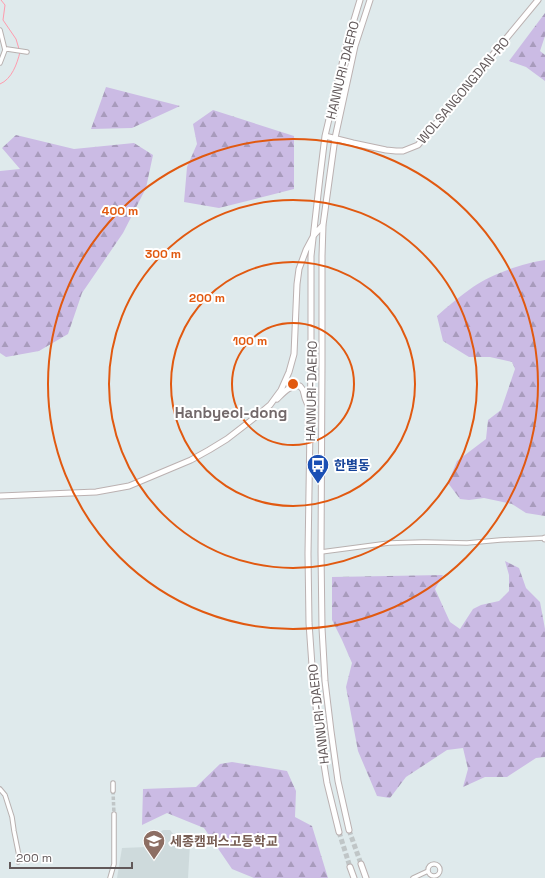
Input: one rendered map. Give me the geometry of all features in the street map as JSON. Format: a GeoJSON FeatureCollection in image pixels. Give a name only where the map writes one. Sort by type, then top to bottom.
{"type":"FeatureCollection","features":[{"type":"Feature","properties":{"kind":"street","name":"HANNURI-DAERO"},"geometry":{"type":"LineString","coordinates":[[339,832],[327,783],[319,733],[309,623],[308,554],[312,256],[325,136],[347,43],[360,0]]}},
{"type":"Feature","properties":{"kind":"street","name":"HANNURI-DAERO"},"geometry":{"type":"LineString","coordinates":[[349,830],[338,781],[331,731],[325,681],[322,628],[320,552],[322,256],[323,225],[335,138],[355,46],[370,0]]}},
{"type":"Feature","properties":{"kind":"street","name":"WOLSANGONGDAN-RO"},"geometry":{"type":"LineString","coordinates":[[325,136],[379,149],[396,151],[403,151],[418,145],[538,0]]}},
{"type":"Feature","properties":{"kind":"street"},"geometry":{"type":"LineString","coordinates":[[0,30],[6,49],[0,63]]}},
{"type":"Feature","properties":{"kind":"street"},"geometry":{"type":"LineString","coordinates":[[6,49],[27,52]]}},
{"type":"Feature","properties":{"kind":"street"},"geometry":{"type":"LineString","coordinates":[[270,405],[289,372],[294,354],[299,269],[314,235],[323,225]]}},
{"type":"Feature","properties":{"kind":"street"},"geometry":{"type":"LineString","coordinates":[[0,496],[96,492],[129,486],[191,460],[209,450],[246,425],[291,387],[300,386],[303,390],[310,412]]}},
{"type":"Feature","properties":{"kind":"street"},"geometry":{"type":"LineString","coordinates":[[320,552],[389,543],[424,542],[467,544],[500,540],[545,539]]}},
{"type":"Feature","properties":{"kind":"street"},"geometry":{"type":"LineString","coordinates":[[113,783],[113,791]]}},
{"type":"Feature","properties":{"kind":"street"},"geometry":{"type":"LineString","coordinates":[[0,789],[5,795],[12,817],[19,856],[18,862]]}},
{"type":"Feature","properties":{"kind":"street"},"geometry":{"type":"LineString","coordinates":[[110,878],[114,864],[114,814]]}},
{"type":"Feature","properties":{"kind":"street"},"geometry":{"type":"LineString","coordinates":[[361,864],[366,878]]}},
{"type":"Feature","properties":{"kind":"street"},"geometry":{"type":"LineString","coordinates":[[413,878],[428,871],[430,866],[434,864],[438,865],[440,870],[436,877],[430,875],[428,871]]}},
{"type":"Feature","properties":{"kind":"street"},"geometry":{"type":"LineString","coordinates":[[350,867],[354,878]]}},
{"type":"Feature","properties":{"kind":"shaded area","name":"세종캠퍼스고등학교"},"geometry":{"type":"Polygon","coordinates":[[[163,830],[170,830],[179,841],[190,844],[188,878],[117,878],[122,848],[147,847],[155,842],[158,834],[163,830]]]}},
{"type":"Feature","properties":{"kind":"green space"},"geometry":{"type":"Polygon","coordinates":[[[545,13],[545,36],[540,51],[545,55],[545,81],[526,67],[509,61],[545,13]]]}},
{"type":"Feature","properties":{"kind":"green space"},"geometry":{"type":"Polygon","coordinates":[[[106,87],[180,106],[132,128],[91,129],[106,87]]]}},
{"type":"Feature","properties":{"kind":"green space"},"geometry":{"type":"Polygon","coordinates":[[[213,110],[294,136],[294,189],[219,208],[184,202],[187,167],[197,144],[193,124],[213,110]]]}},
{"type":"Feature","properties":{"kind":"green space"},"geometry":{"type":"Polygon","coordinates":[[[16,135],[74,149],[134,143],[153,155],[146,188],[123,233],[82,293],[68,334],[39,351],[6,357],[0,353],[0,171],[20,169],[2,148],[16,135]]]}},
{"type":"Feature","properties":{"kind":"green space"},"geometry":{"type":"Polygon","coordinates":[[[545,260],[545,516],[526,513],[512,504],[484,498],[469,500],[460,499],[448,483],[457,461],[486,439],[488,420],[501,410],[515,369],[512,362],[490,357],[469,357],[443,341],[437,316],[468,290],[481,282],[518,266],[545,260]]]}},
{"type":"Feature","properties":{"kind":"green space"},"geometry":{"type":"Polygon","coordinates":[[[505,561],[519,568],[526,588],[540,602],[545,629],[545,757],[536,758],[507,777],[485,777],[463,787],[468,769],[463,748],[447,750],[406,777],[390,798],[377,796],[358,751],[346,687],[352,663],[332,620],[332,577],[443,575],[435,589],[450,622],[460,629],[473,609],[481,605],[499,601],[509,591],[509,575],[505,561]]]}},
{"type":"Feature","properties":{"kind":"green space"},"geometry":{"type":"Polygon","coordinates":[[[232,762],[287,771],[296,791],[295,817],[312,826],[328,878],[254,878],[232,869],[204,828],[167,813],[142,825],[143,789],[196,787],[220,764],[232,762]]]}},
{"type":"Feature","properties":{"kind":"waterway"},"geometry":{"type":"LineString","coordinates":[[1,0],[5,5],[3,20],[16,39],[19,49]]}},
{"type":"Feature","properties":{"kind":"waterway"},"geometry":{"type":"LineString","coordinates":[[0,84],[11,75],[16,66],[20,52]]}},
{"type":"Feature","properties":{"kind":"tunnel"},"geometry":{"type":"LineString","coordinates":[[113,791],[114,814]]}},
{"type":"Feature","properties":{"kind":"tunnel"},"geometry":{"type":"LineString","coordinates":[[349,830],[361,864]]}},
{"type":"Feature","properties":{"kind":"tunnel"},"geometry":{"type":"LineString","coordinates":[[339,832],[350,867]]}},
{"type":"Feature","properties":{"kind":"place","name":"한별동"},"geometry":{"type":"Point","coordinates":[318,484]}},
{"type":"Feature","properties":{"kind":"place","name":"세종캠퍼스고등학교"},"geometry":{"type":"Point","coordinates":[154,860]}},
{"type":"Feature","properties":{"kind":"district","name":"Hanbyeol-dong"},"geometry":{"type":"Point","coordinates":[231,413]}}]}
